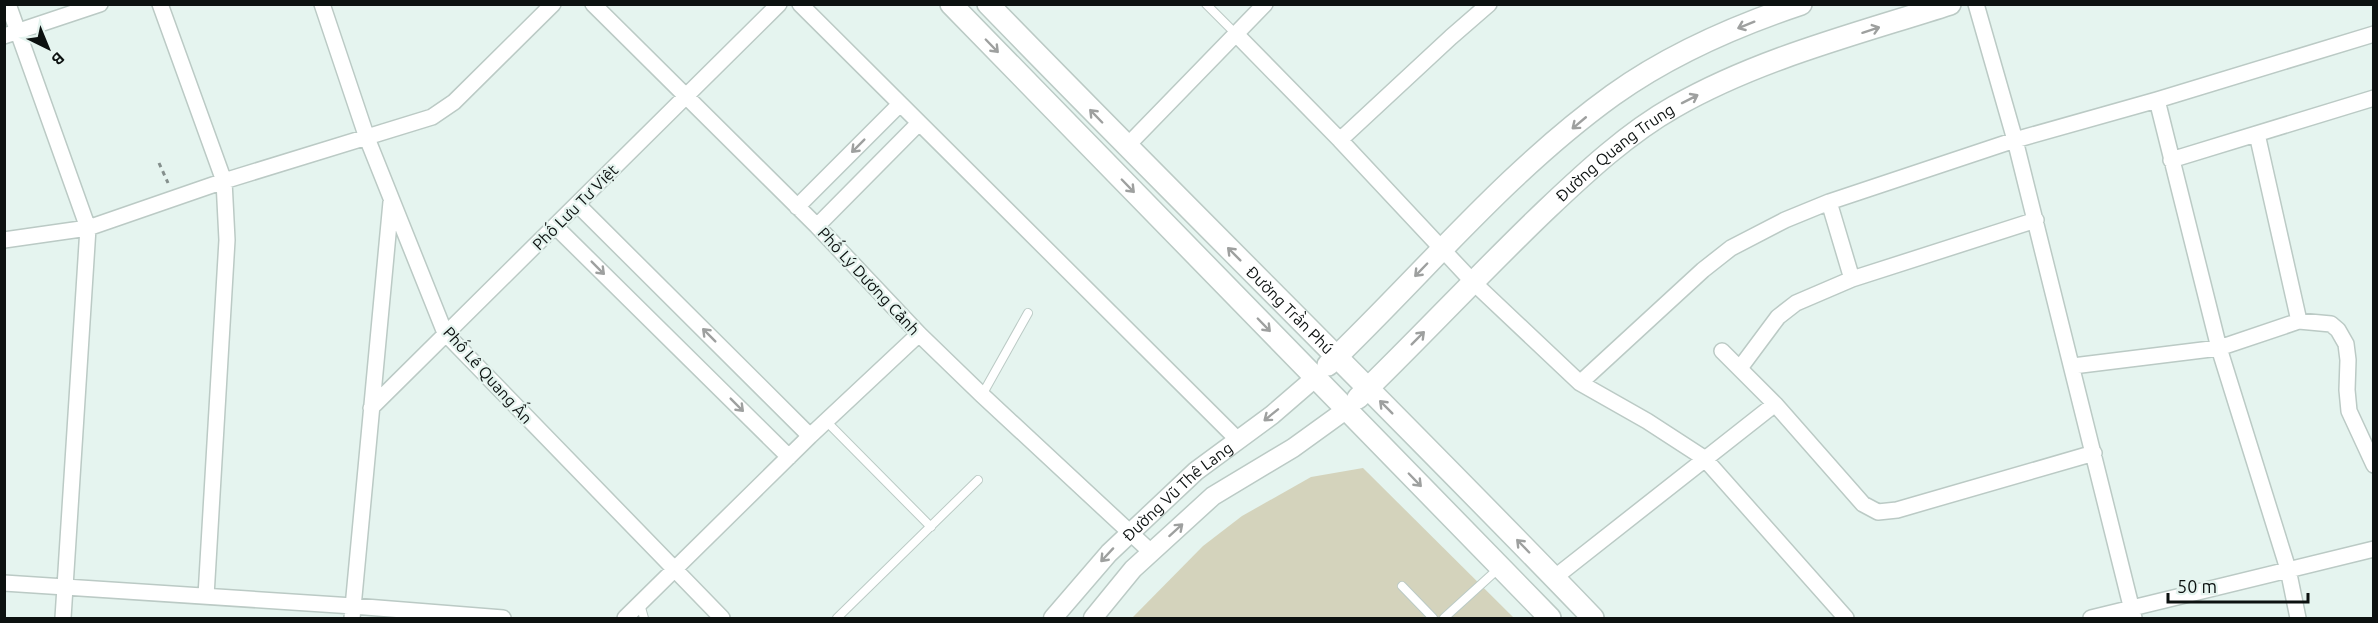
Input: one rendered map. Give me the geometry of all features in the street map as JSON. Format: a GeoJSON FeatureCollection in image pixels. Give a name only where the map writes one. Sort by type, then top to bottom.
{"type":"FeatureCollection","features":[{"type":"Feature","properties":{"kind":"main road","name":"Đường Trần Phú"},"geometry":{"type":"LineString","coordinates":[[951,4],[1550,618]]}},
{"type":"Feature","properties":{"kind":"main road","name":"Đường Trần Phú"},"geometry":{"type":"LineString","coordinates":[[988,4],[1126,147],[1368,388],[1593,618]]}},
{"type":"Feature","properties":{"kind":"main road"},"geometry":{"type":"LineString","coordinates":[[1316,377],[1441,250],[1542,154],[1613,95],[1692,48],[1736,28],[1801,4]]}},
{"type":"Feature","properties":{"kind":"main road","name":"Đường Quang Trung"},"geometry":{"type":"LineString","coordinates":[[1347,409],[1569,188],[1605,157],[1673,108],[1747,71],[1950,4]]}},
{"type":"Feature","properties":{"kind":"street"},"geometry":{"type":"LineString","coordinates":[[8,4],[11,34],[88,228],[63,618]]}},
{"type":"Feature","properties":{"kind":"street"},"geometry":{"type":"LineString","coordinates":[[11,34],[100,4]]}},
{"type":"Feature","properties":{"kind":"street"},"geometry":{"type":"LineString","coordinates":[[160,4],[224,181],[227,240],[206,596]]}},
{"type":"Feature","properties":{"kind":"street","name":"Phố Lê Quang Ấn"},"geometry":{"type":"LineString","coordinates":[[322,4],[367,138],[445,333],[722,618]]}},
{"type":"Feature","properties":{"kind":"street"},"geometry":{"type":"LineString","coordinates":[[4,240],[88,228],[224,181],[432,117],[454,102],[553,4]]}},
{"type":"Feature","properties":{"kind":"street","name":"Phố Lý Dương Cảnh"},"geometry":{"type":"LineString","coordinates":[[592,4],[817,226],[919,334],[1151,552]]}},
{"type":"Feature","properties":{"kind":"street","name":"Phố Lưu Tư Việt"},"geometry":{"type":"LineString","coordinates":[[371,408],[779,4]]}},
{"type":"Feature","properties":{"kind":"street"},"geometry":{"type":"LineString","coordinates":[[800,4],[1238,440]]}},
{"type":"Feature","properties":{"kind":"street"},"geometry":{"type":"LineString","coordinates":[[1126,147],[1265,4]]}},
{"type":"Feature","properties":{"kind":"street"},"geometry":{"type":"LineString","coordinates":[[1340,140],[1489,4]]}},
{"type":"Feature","properties":{"kind":"street"},"geometry":{"type":"LineString","coordinates":[[1976,4],[2036,220],[2133,613]]}},
{"type":"Feature","properties":{"kind":"street"},"geometry":{"type":"LineString","coordinates":[[1235,33],[1340,140],[1441,250],[1580,383],[1647,421],[1704,458],[1846,618]]}},
{"type":"Feature","properties":{"kind":"street"},"geometry":{"type":"LineString","coordinates":[[1580,383],[1703,270],[1731,248],[1758,232],[1830,202],[2015,140],[2157,100],[2373,34]]}},
{"type":"Feature","properties":{"kind":"street"},"geometry":{"type":"LineString","coordinates":[[2171,160],[2373,98]]}},
{"type":"Feature","properties":{"kind":"street"},"geometry":{"type":"LineString","coordinates":[[2157,100],[2219,348],[2288,568],[2298,618]]}},
{"type":"Feature","properties":{"kind":"street"},"geometry":{"type":"LineString","coordinates":[[797,207],[900,104]]}},
{"type":"Feature","properties":{"kind":"street"},"geometry":{"type":"LineString","coordinates":[[817,226],[919,123]]}},
{"type":"Feature","properties":{"kind":"street"},"geometry":{"type":"LineString","coordinates":[[2257,134],[2299,321]]}},
{"type":"Feature","properties":{"kind":"street"},"geometry":{"type":"LineString","coordinates":[[352,612],[391,198]]}},
{"type":"Feature","properties":{"kind":"street"},"geometry":{"type":"LineString","coordinates":[[1830,202],[1852,279]]}},
{"type":"Feature","properties":{"kind":"street"},"geometry":{"type":"LineString","coordinates":[[578,205],[810,436]]}},
{"type":"Feature","properties":{"kind":"street"},"geometry":{"type":"LineString","coordinates":[[1740,368],[1762,336],[1787,310],[1805,299],[1852,279],[2036,220]]}},
{"type":"Feature","properties":{"kind":"street"},"geometry":{"type":"LineString","coordinates":[[556,227],[789,456]]}},
{"type":"Feature","properties":{"kind":"street"},"geometry":{"type":"LineString","coordinates":[[2073,366],[2219,348],[2299,321],[2331,324],[2338,330],[2346,344],[2349,411],[2373,465]]}},
{"type":"Feature","properties":{"kind":"street"},"geometry":{"type":"LineString","coordinates":[[625,618],[642,611],[674,569],[789,456],[919,334]]}},
{"type":"Feature","properties":{"kind":"street"},"geometry":{"type":"LineString","coordinates":[[1722,351],[1775,404],[1863,504],[1878,512],[1897,510],[2094,453]]}},
{"type":"Feature","properties":{"kind":"street","name":"Đường Vũ Thê Lang"},"geometry":{"type":"LineString","coordinates":[[1053,618],[1109,553],[1196,471],[1272,416],[1316,377]]}},
{"type":"Feature","properties":{"kind":"street"},"geometry":{"type":"LineString","coordinates":[[1554,578],[1775,404]]}},
{"type":"Feature","properties":{"kind":"street","name":"Đường Vũ Thê Lang"},"geometry":{"type":"LineString","coordinates":[[1093,618],[1133,569],[1213,496],[1293,448],[1347,409]]}},
{"type":"Feature","properties":{"kind":"street"},"geometry":{"type":"LineString","coordinates":[[2091,618],[2133,613],[2288,568],[2373,549]]}},
{"type":"Feature","properties":{"kind":"street"},"geometry":{"type":"LineString","coordinates":[[4,582],[206,596],[352,612],[494,618]]}},
{"type":"Feature","properties":{"kind":"lane"},"geometry":{"type":"LineString","coordinates":[[1206,4],[1235,33]]}},
{"type":"Feature","properties":{"kind":"lane"},"geometry":{"type":"LineString","coordinates":[[982,395],[1028,313]]}},
{"type":"Feature","properties":{"kind":"lane"},"geometry":{"type":"LineString","coordinates":[[826,421],[931,526]]}},
{"type":"Feature","properties":{"kind":"lane"},"geometry":{"type":"LineString","coordinates":[[837,618],[978,480]]}},
{"type":"Feature","properties":{"kind":"lane"},"geometry":{"type":"LineString","coordinates":[[1444,618],[1500,567]]}},
{"type":"Feature","properties":{"kind":"lane"},"geometry":{"type":"LineString","coordinates":[[1402,586],[1433,618]]}},
{"type":"Feature","properties":{"kind":"path"},"geometry":{"type":"LineString","coordinates":[[159,163],[174,198]]}},
{"type":"Feature","properties":{"kind":"green space"},"geometry":{"type":"Polygon","coordinates":[[[1363,468],[1514,618],[1132,618],[1203,546],[1242,516],[1311,477],[1363,468]]]}}]}
